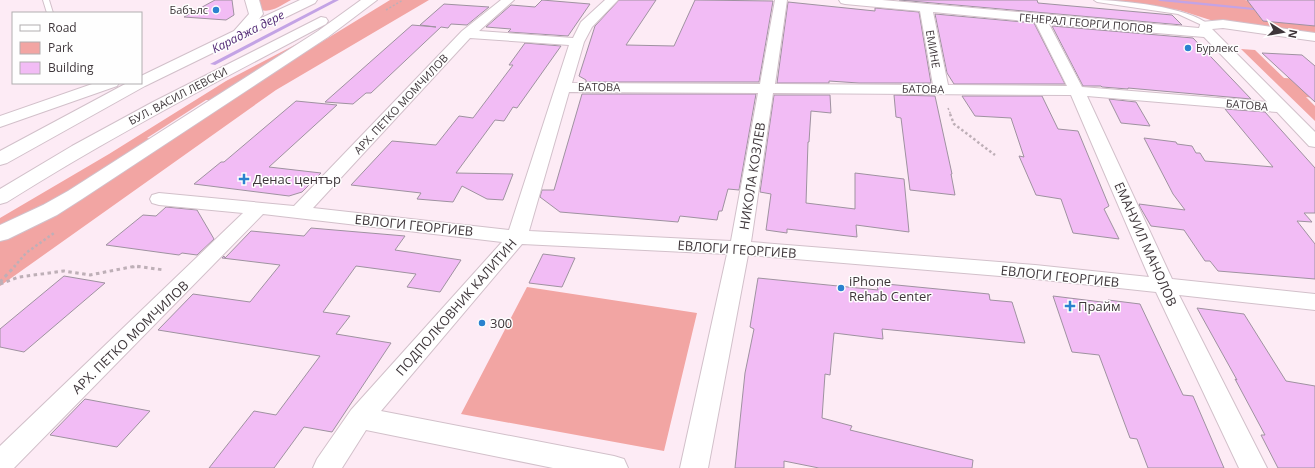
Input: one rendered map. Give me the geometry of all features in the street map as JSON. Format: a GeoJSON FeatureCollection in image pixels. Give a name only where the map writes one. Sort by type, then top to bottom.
{"type":"FeatureCollection","features":[{"type":"Feature","properties":{"kind":"highway"},"geometry":{"type":"LineString","coordinates":[[240,33],[256,14],[252,0]]}},
{"type":"Feature","properties":{"kind":"highway","name":"БУЛ. ВАСИЛ ЛЕВСКИ"},"geometry":{"type":"LineString","coordinates":[[0,198],[145,113],[361,0]]}},
{"type":"Feature","properties":{"kind":"highway"},"geometry":{"type":"LineString","coordinates":[[0,234],[50,210],[75,195],[323,34],[370,0]]}},
{"type":"Feature","properties":{"kind":"highway"},"geometry":{"type":"LineString","coordinates":[[142,81],[305,2]]}},
{"type":"Feature","properties":{"kind":"highway"},"geometry":{"type":"LineString","coordinates":[[142,72],[222,42]]}},
{"type":"Feature","properties":{"kind":"highway"},"geometry":{"type":"LineString","coordinates":[[0,122],[108,84]]}},
{"type":"Feature","properties":{"kind":"highway"},"geometry":{"type":"LineString","coordinates":[[0,159],[136,84]]}},
{"type":"Feature","properties":{"kind":"street","name":"АРХ. ПЕТКО МОМЧИЛОВ"},"geometry":{"type":"LineString","coordinates":[[299,212],[467,34],[508,0]]}},
{"type":"Feature","properties":{"kind":"street","name":"ПОДПОЛКОВНИК КАЛИТИН"},"geometry":{"type":"LineString","coordinates":[[326,468],[360,418],[517,237],[577,42],[586,25],[612,0]]}},
{"type":"Feature","properties":{"kind":"street","name":"НИКОЛА КОЗЛЕВ"},"geometry":{"type":"LineString","coordinates":[[694,468],[743,234],[781,0]]}},
{"type":"Feature","properties":{"kind":"street","name":"ГЕНЕРАЛ ГЕОРГИ ПОПОВ"},"geometry":{"type":"LineString","coordinates":[[845,0],[1040,19],[1207,29],[1223,24],[1315,37]]}},
{"type":"Feature","properties":{"kind":"street","name":"ЕМИНЕ"},"geometry":{"type":"LineString","coordinates":[[926,9],[941,89]]}},
{"type":"Feature","properties":{"kind":"street","name":"ЕМАНУИЛ МАНОЛОВ"},"geometry":{"type":"LineString","coordinates":[[1040,19],[1077,91],[1164,286],[1253,468]]}},
{"type":"Feature","properties":{"kind":"street"},"geometry":{"type":"LineString","coordinates":[[1207,29],[1315,142]]}},
{"type":"Feature","properties":{"kind":"street"},"geometry":{"type":"LineString","coordinates":[[467,34],[577,42]]}},
{"type":"Feature","properties":{"kind":"street","name":"БАТОВА"},"geometry":{"type":"LineString","coordinates":[[564,87],[1077,91],[1281,108]]}},
{"type":"Feature","properties":{"kind":"street","name":"ЕВЛОГИ ГЕОРГИЕВ"},"geometry":{"type":"LineString","coordinates":[[159,199],[299,212],[517,237],[739,248],[1027,272],[1315,302]]}},
{"type":"Feature","properties":{"kind":"street","name":"АРХ. ПЕТКО МОМЧИЛОВ"},"geometry":{"type":"LineString","coordinates":[[0,464],[194,274],[259,208]]}},
{"type":"Feature","properties":{"kind":"street"},"geometry":{"type":"LineString","coordinates":[[360,418],[614,468]]}},
{"type":"Feature","properties":{"kind":"lane"},"geometry":{"type":"LineString","coordinates":[[46,0],[50,12]]}},
{"type":"Feature","properties":{"kind":"lane"},"geometry":{"type":"LineString","coordinates":[[1097,0],[1188,14],[1207,29]]}},
{"type":"Feature","properties":{"kind":"path"},"geometry":{"type":"LineString","coordinates":[[941,89],[954,124],[995,155]]}},
{"type":"Feature","properties":{"kind":"path"},"geometry":{"type":"LineString","coordinates":[[0,284],[19,277],[64,271],[90,275],[136,266],[194,274]]}},
{"type":"Feature","properties":{"kind":"green space"},"geometry":{"type":"Polygon","coordinates":[[[257,0],[291,0],[276,8],[265,11],[261,10],[257,0]]]}},
{"type":"Feature","properties":{"kind":"green space"},"geometry":{"type":"Polygon","coordinates":[[[390,0],[429,0],[276,90],[0,286],[0,239],[390,0]]]}},
{"type":"Feature","properties":{"kind":"green space"},"geometry":{"type":"Polygon","coordinates":[[[1097,0],[1245,0],[1269,6],[1315,10],[1315,37],[1223,24],[1179,10],[1144,7],[1097,0]]]}},
{"type":"Feature","properties":{"kind":"green space"},"geometry":{"type":"Polygon","coordinates":[[[310,37],[210,100],[206,100],[147,138],[151,139],[39,209],[0,228],[0,218],[109,154],[226,81],[310,37]]]}},
{"type":"Feature","properties":{"kind":"green space"},"geometry":{"type":"Polygon","coordinates":[[[1241,49],[1255,50],[1284,78],[1315,80],[1315,98],[1306,97],[1315,106],[1315,121],[1241,49]]]}},
{"type":"Feature","properties":{"kind":"green space"},"geometry":{"type":"Polygon","coordinates":[[[527,287],[697,313],[664,451],[461,414],[527,287]]]}},
{"type":"Feature","properties":{"kind":"building"},"geometry":{"type":"Polygon","coordinates":[[[215,0],[232,0],[234,15],[226,20],[184,17],[215,0]]]}},
{"type":"Feature","properties":{"kind":"building"},"geometry":{"type":"Polygon","coordinates":[[[542,0],[590,4],[568,36],[508,32],[511,29],[486,27],[511,5],[535,7],[542,0]]]}},
{"type":"Feature","properties":{"kind":"building"},"geometry":{"type":"Polygon","coordinates":[[[619,0],[656,0],[626,45],[674,46],[695,0],[773,1],[759,82],[586,82],[586,80],[579,76],[595,26],[619,0]]]}},
{"type":"Feature","properties":{"kind":"building"},"geometry":{"type":"Polygon","coordinates":[[[899,0],[1037,0],[1038,3],[1172,15],[1182,25],[899,0]]]}},
{"type":"Feature","properties":{"kind":"building"},"geometry":{"type":"Polygon","coordinates":[[[1247,0],[1315,0],[1315,26],[1263,21],[1247,0]]]}},
{"type":"Feature","properties":{"kind":"building"},"geometry":{"type":"Polygon","coordinates":[[[788,2],[875,11],[875,8],[919,12],[931,83],[859,83],[829,81],[829,83],[777,83],[788,2]]]}},
{"type":"Feature","properties":{"kind":"building"},"geometry":{"type":"Polygon","coordinates":[[[444,4],[489,7],[467,25],[451,24],[448,28],[441,27],[371,93],[366,93],[353,104],[325,102],[412,25],[436,27],[420,25],[444,4]]]}},
{"type":"Feature","properties":{"kind":"building"},"geometry":{"type":"Polygon","coordinates":[[[935,14],[1034,23],[1065,84],[954,84],[947,73],[935,14]]]}},
{"type":"Feature","properties":{"kind":"building"},"geometry":{"type":"Polygon","coordinates":[[[1052,26],[1193,38],[1251,99],[1128,88],[1083,86],[1052,26]]]}},
{"type":"Feature","properties":{"kind":"building"},"geometry":{"type":"Polygon","coordinates":[[[525,43],[561,46],[517,108],[513,107],[504,121],[495,120],[456,173],[513,174],[503,200],[487,199],[462,186],[453,202],[417,199],[421,193],[351,185],[392,141],[436,145],[459,116],[473,118],[513,65],[509,65],[525,43]]]}},
{"type":"Feature","properties":{"kind":"building"},"geometry":{"type":"Polygon","coordinates":[[[1262,53],[1302,55],[1315,66],[1315,102],[1262,53]]]}},
{"type":"Feature","properties":{"kind":"building"},"geometry":{"type":"Polygon","coordinates":[[[582,94],[756,94],[739,190],[728,189],[722,211],[719,211],[717,220],[680,216],[678,222],[560,212],[540,197],[542,190],[554,190],[582,94]]]}},
{"type":"Feature","properties":{"kind":"building"},"geometry":{"type":"Polygon","coordinates":[[[774,95],[830,95],[831,113],[811,111],[808,142],[806,203],[855,209],[855,173],[904,179],[909,232],[856,225],[857,237],[787,229],[787,233],[766,230],[771,194],[760,192],[774,95]]]}},
{"type":"Feature","properties":{"kind":"building"},"geometry":{"type":"Polygon","coordinates":[[[894,95],[935,96],[952,174],[955,195],[910,190],[901,118],[896,117],[894,95]]]}},
{"type":"Feature","properties":{"kind":"building"},"geometry":{"type":"Polygon","coordinates":[[[962,96],[1042,96],[1058,129],[1078,131],[1109,206],[1104,209],[1119,239],[1073,233],[1061,199],[1036,195],[1019,156],[1024,157],[1011,118],[975,116],[962,96]]]}},
{"type":"Feature","properties":{"kind":"building"},"geometry":{"type":"Polygon","coordinates":[[[1109,99],[1136,102],[1150,126],[1121,123],[1109,99]]]}},
{"type":"Feature","properties":{"kind":"building"},"geometry":{"type":"Polygon","coordinates":[[[296,101],[337,105],[269,167],[321,173],[302,192],[289,196],[194,184],[221,162],[224,162],[296,101]]]}},
{"type":"Feature","properties":{"kind":"building"},"geometry":{"type":"Polygon","coordinates":[[[1225,109],[1265,112],[1315,168],[1315,213],[1304,213],[1312,222],[1297,221],[1315,244],[1315,279],[1218,271],[1210,261],[1205,261],[1184,230],[1151,226],[1140,207],[1139,204],[1185,210],[1173,194],[1144,138],[1176,142],[1177,144],[1192,146],[1196,153],[1200,153],[1205,161],[1273,167],[1225,109]]]}},
{"type":"Feature","properties":{"kind":"building"},"geometry":{"type":"Polygon","coordinates":[[[166,207],[197,210],[214,239],[197,255],[182,253],[179,255],[106,245],[143,215],[156,216],[166,207]]]}},
{"type":"Feature","properties":{"kind":"building"},"geometry":{"type":"Polygon","coordinates":[[[311,228],[405,236],[395,250],[461,260],[440,292],[407,287],[416,274],[356,266],[323,312],[350,316],[336,334],[391,343],[332,432],[304,427],[274,468],[209,468],[254,411],[276,415],[320,356],[158,330],[193,294],[250,302],[280,265],[222,258],[224,256],[225,258],[251,231],[304,236],[311,228]]]}},
{"type":"Feature","properties":{"kind":"building"},"geometry":{"type":"Polygon","coordinates":[[[543,254],[575,258],[562,287],[529,283],[543,254]]]}},
{"type":"Feature","properties":{"kind":"building"},"geometry":{"type":"Polygon","coordinates":[[[64,276],[105,283],[24,352],[0,347],[0,329],[64,276]]]}},
{"type":"Feature","properties":{"kind":"building"},"geometry":{"type":"Polygon","coordinates":[[[758,278],[878,290],[876,283],[989,294],[990,300],[1012,302],[1025,343],[882,329],[883,339],[834,333],[830,375],[825,374],[822,418],[852,426],[850,430],[973,460],[972,468],[819,468],[784,461],[784,468],[735,468],[745,373],[754,329],[750,327],[758,278]]]}},
{"type":"Feature","properties":{"kind":"building"},"geometry":{"type":"Polygon","coordinates":[[[1053,296],[1110,303],[1108,300],[1140,304],[1183,395],[1193,396],[1224,468],[1148,468],[1137,439],[1130,438],[1099,355],[1072,352],[1053,296]]]}},
{"type":"Feature","properties":{"kind":"building"},"geometry":{"type":"Polygon","coordinates":[[[1197,308],[1244,314],[1286,381],[1315,386],[1315,468],[1278,468],[1261,435],[1265,435],[1235,379],[1237,380],[1197,308]]]}},
{"type":"Feature","properties":{"kind":"building"},"geometry":{"type":"Polygon","coordinates":[[[85,399],[150,411],[117,447],[50,435],[85,399]]]}},
{"type":"Feature","properties":{"kind":"waterway","name":"Караджа дере"},"geometry":{"type":"LineString","coordinates":[[213,64],[337,0]]}},
{"type":"Feature","properties":{"kind":"waterway","name":"Караджа дере"},"geometry":{"type":"LineString","coordinates":[[1160,0],[1264,10]]}},
{"type":"Feature","properties":{"kind":"place","name":"Бабълс"},"geometry":{"type":"Point","coordinates":[216,10]}},
{"type":"Feature","properties":{"kind":"place","name":"Бурлекс"},"geometry":{"type":"Point","coordinates":[1188,48]}},
{"type":"Feature","properties":{"kind":"place","name":"Денас център"},"geometry":{"type":"Point","coordinates":[244,179]}},
{"type":"Feature","properties":{"kind":"place","name":"iPhone Rehab Center"},"geometry":{"type":"Point","coordinates":[841,288]}},
{"type":"Feature","properties":{"kind":"place","name":"Прайм"},"geometry":{"type":"Point","coordinates":[1070,306]}},
{"type":"Feature","properties":{"kind":"place","name":"300"},"geometry":{"type":"Point","coordinates":[482,323]}}]}
